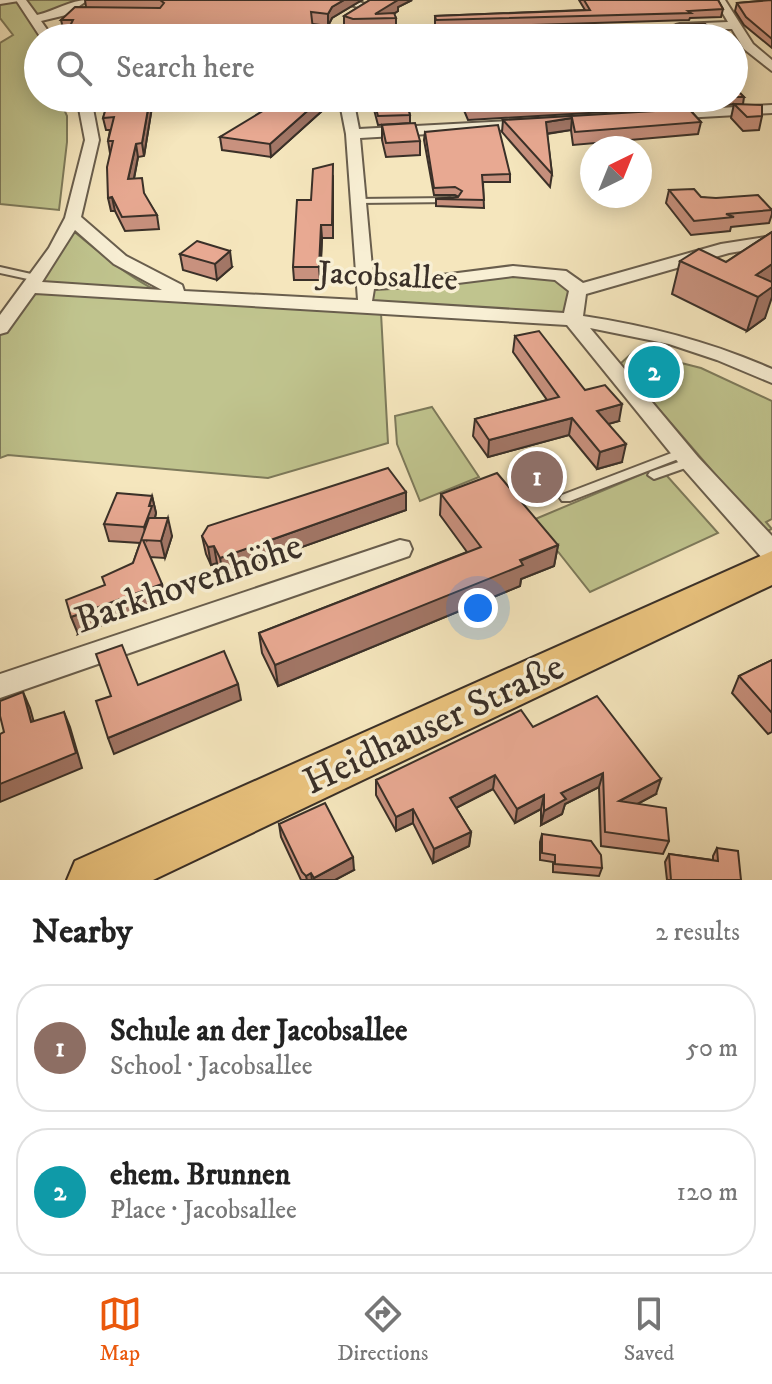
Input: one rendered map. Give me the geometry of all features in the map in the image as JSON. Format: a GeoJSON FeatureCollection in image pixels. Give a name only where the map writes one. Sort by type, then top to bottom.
{"type":"FeatureCollection","features":[{"type":"Feature","properties":{"kind":"main road","name":"Heidhauser Straße"},"geometry":{"type":"LineString","coordinates":[[94,880],[772,567]]}},
{"type":"Feature","properties":{"kind":"street"},"geometry":{"type":"LineString","coordinates":[[22,0],[38,24]]}},
{"type":"Feature","properties":{"kind":"street"},"geometry":{"type":"LineString","coordinates":[[35,19],[62,13],[83,0]]}},
{"type":"Feature","properties":{"kind":"street"},"geometry":{"type":"LineString","coordinates":[[338,0],[370,3]]}},
{"type":"Feature","properties":{"kind":"street"},"geometry":{"type":"LineString","coordinates":[[338,24],[370,3]]}},
{"type":"Feature","properties":{"kind":"street"},"geometry":{"type":"LineString","coordinates":[[726,3],[731,24]]}},
{"type":"Feature","properties":{"kind":"street"},"geometry":{"type":"LineString","coordinates":[[748,46],[772,67]]}},
{"type":"Feature","properties":{"kind":"street"},"geometry":{"type":"LineString","coordinates":[[0,328],[57,249],[73,218],[92,140],[87,112]]}},
{"type":"Feature","properties":{"kind":"street"},"geometry":{"type":"LineString","coordinates":[[349,112],[365,284],[364,307]]}},
{"type":"Feature","properties":{"kind":"street"},"geometry":{"type":"LineString","coordinates":[[652,116],[771,117]]}},
{"type":"Feature","properties":{"kind":"street"},"geometry":{"type":"LineString","coordinates":[[353,134],[554,122]]}},
{"type":"Feature","properties":{"kind":"street","name":"Jacobsallee"},"geometry":{"type":"LineString","coordinates":[[73,218],[86,233],[132,270],[200,297]]}},
{"type":"Feature","properties":{"kind":"street"},"geometry":{"type":"LineString","coordinates":[[772,241],[727,248],[580,290],[575,295],[573,320],[686,457],[772,552]]}},
{"type":"Feature","properties":{"kind":"street","name":"Jacobsallee"},"geometry":{"type":"LineString","coordinates":[[365,284],[442,280],[513,271],[560,275],[580,290]]}},
{"type":"Feature","properties":{"kind":"street","name":"Jacobsallee"},"geometry":{"type":"LineString","coordinates":[[33,283],[200,297],[505,312],[573,320],[685,343],[726,356],[772,377]]}},
{"type":"Feature","properties":{"kind":"street","name":"Barkhovenhöhe"},"geometry":{"type":"LineString","coordinates":[[0,686],[400,549]]}},
{"type":"Feature","properties":{"kind":"lane"},"geometry":{"type":"LineString","coordinates":[[0,2],[22,0]]}},
{"type":"Feature","properties":{"kind":"lane"},"geometry":{"type":"LineString","coordinates":[[62,13],[82,13]]}},
{"type":"Feature","properties":{"kind":"lane"},"geometry":{"type":"LineString","coordinates":[[358,201],[455,200]]}},
{"type":"Feature","properties":{"kind":"lane"},"geometry":{"type":"LineString","coordinates":[[0,270],[33,283]]}},
{"type":"Feature","properties":{"kind":"lane"},"geometry":{"type":"LineString","coordinates":[[654,475],[686,457]]}},
{"type":"Feature","properties":{"kind":"lane"},"geometry":{"type":"LineString","coordinates":[[566,498],[686,457]]}},
{"type":"Feature","properties":{"kind":"green space"},"geometry":{"type":"Polygon","coordinates":[[[0,0],[81,0],[61,13],[36,18],[39,24],[24,24],[24,112],[65,112],[67,116],[59,210],[0,204],[0,43],[13,35],[0,18],[0,0]]]}},
{"type":"Feature","properties":{"kind":"green space"},"geometry":{"type":"Polygon","coordinates":[[[72,230],[130,275],[170,297],[365,313],[368,286],[480,275],[556,276],[572,289],[566,319],[381,313],[388,443],[268,478],[8,455],[0,458],[0,329],[72,230]]]}},
{"type":"Feature","properties":{"kind":"green space"},"geometry":{"type":"Polygon","coordinates":[[[634,351],[701,368],[772,401],[772,519],[766,522],[772,529],[765,532],[620,364],[634,351]]]}},
{"type":"Feature","properties":{"kind":"green space"},"geometry":{"type":"Polygon","coordinates":[[[432,407],[479,477],[420,501],[397,444],[395,416],[432,407]]]}},
{"type":"Feature","properties":{"kind":"green space"},"geometry":{"type":"Polygon","coordinates":[[[659,467],[718,533],[590,592],[533,520],[659,467]]]}},
{"type":"Feature","properties":{"kind":"building"},"geometry":{"type":"Polygon","coordinates":[[[160,0],[344,0],[332,7],[328,14],[311,12],[312,24],[71,24],[73,20],[61,20],[75,7],[160,8],[164,3],[160,0]]]}},
{"type":"Feature","properties":{"kind":"building"},"geometry":{"type":"Polygon","coordinates":[[[370,0],[398,0],[375,14],[394,13],[396,18],[353,19],[344,16],[370,0]]]}},
{"type":"Feature","properties":{"kind":"building"},"geometry":{"type":"Polygon","coordinates":[[[584,0],[718,0],[723,9],[688,11],[691,13],[436,20],[435,16],[590,10],[584,0]]]}},
{"type":"Feature","properties":{"kind":"building"},"geometry":{"type":"Polygon","coordinates":[[[772,0],[772,39],[746,17],[737,3],[772,0]]]}},
{"type":"Feature","properties":{"kind":"building"},"geometry":{"type":"Polygon","coordinates":[[[748,104],[762,105],[762,116],[747,117],[742,112],[748,112],[748,104]]]}},
{"type":"Feature","properties":{"kind":"building"},"geometry":{"type":"Polygon","coordinates":[[[105,112],[148,112],[142,143],[136,144],[128,179],[142,178],[144,193],[157,215],[122,217],[112,197],[108,198],[107,167],[113,141],[108,141],[114,117],[103,118],[105,112]]]}},
{"type":"Feature","properties":{"kind":"building"},"geometry":{"type":"Polygon","coordinates":[[[261,112],[306,112],[270,144],[220,137],[261,112]]]}},
{"type":"Feature","properties":{"kind":"building"},"geometry":{"type":"Polygon","coordinates":[[[377,112],[409,112],[410,115],[378,116],[377,112]]]}},
{"type":"Feature","properties":{"kind":"building"},"geometry":{"type":"Polygon","coordinates":[[[692,112],[701,122],[575,132],[572,118],[546,122],[552,174],[503,120],[692,112]]]}},
{"type":"Feature","properties":{"kind":"building"},"geometry":{"type":"Polygon","coordinates":[[[415,123],[420,141],[386,143],[382,125],[415,123]]]}},
{"type":"Feature","properties":{"kind":"building"},"geometry":{"type":"Polygon","coordinates":[[[498,125],[510,174],[482,175],[484,200],[436,199],[458,197],[462,191],[455,187],[434,188],[425,132],[498,125]]]}},
{"type":"Feature","properties":{"kind":"building"},"geometry":{"type":"Polygon","coordinates":[[[333,164],[332,225],[321,225],[319,267],[293,267],[297,200],[311,200],[313,169],[333,164]]]}},
{"type":"Feature","properties":{"kind":"building"},"geometry":{"type":"Polygon","coordinates":[[[694,189],[701,197],[758,195],[772,210],[726,214],[734,217],[694,221],[669,190],[694,189]]]}},
{"type":"Feature","properties":{"kind":"building"},"geometry":{"type":"Polygon","coordinates":[[[772,232],[772,264],[756,275],[772,282],[772,287],[758,297],[680,261],[699,249],[726,262],[772,232]]]}},
{"type":"Feature","properties":{"kind":"building"},"geometry":{"type":"Polygon","coordinates":[[[197,241],[230,251],[215,264],[180,254],[197,241]]]}},
{"type":"Feature","properties":{"kind":"building"},"geometry":{"type":"Polygon","coordinates":[[[539,331],[585,390],[605,385],[622,404],[597,411],[626,444],[600,452],[572,418],[489,440],[475,419],[559,397],[515,336],[539,331]]]}},
{"type":"Feature","properties":{"kind":"building"},"geometry":{"type":"Polygon","coordinates":[[[388,468],[406,492],[220,558],[214,546],[208,547],[202,536],[208,526],[388,468]]]}},
{"type":"Feature","properties":{"kind":"building"},"geometry":{"type":"Polygon","coordinates":[[[497,473],[558,545],[520,560],[523,565],[275,665],[259,633],[481,547],[441,494],[497,473]]]}},
{"type":"Feature","properties":{"kind":"building"},"geometry":{"type":"Polygon","coordinates":[[[117,493],[152,496],[149,506],[152,506],[144,527],[104,524],[117,493]]]}},
{"type":"Feature","properties":{"kind":"building"},"geometry":{"type":"Polygon","coordinates":[[[149,518],[168,518],[161,541],[143,540],[162,584],[71,617],[66,600],[105,585],[102,577],[133,563],[149,518]]]}},
{"type":"Feature","properties":{"kind":"building"},"geometry":{"type":"Polygon","coordinates":[[[122,645],[138,685],[224,651],[238,684],[108,738],[96,701],[111,696],[96,654],[122,645]]]}},
{"type":"Feature","properties":{"kind":"building"},"geometry":{"type":"Polygon","coordinates":[[[772,660],[772,713],[739,676],[772,660]]]}},
{"type":"Feature","properties":{"kind":"building"},"geometry":{"type":"Polygon","coordinates":[[[23,692],[31,722],[64,712],[76,753],[0,784],[0,734],[4,732],[0,701],[23,692]]]}},
{"type":"Feature","properties":{"kind":"building"},"geometry":{"type":"Polygon","coordinates":[[[597,696],[661,779],[619,801],[666,808],[669,841],[605,832],[603,773],[561,793],[566,799],[544,811],[544,795],[517,809],[495,775],[450,798],[471,832],[434,849],[413,809],[396,817],[376,780],[521,710],[533,727],[597,696]]]}},
{"type":"Feature","properties":{"kind":"building"},"geometry":{"type":"Polygon","coordinates":[[[325,803],[353,857],[314,878],[311,873],[306,876],[302,872],[279,824],[325,803]]]}},
{"type":"Feature","properties":{"kind":"building"},"geometry":{"type":"Polygon","coordinates":[[[542,834],[591,841],[601,855],[602,868],[555,864],[555,855],[542,853],[542,834]]]}},
{"type":"Feature","properties":{"kind":"building"},"geometry":{"type":"Polygon","coordinates":[[[717,848],[738,851],[741,880],[671,880],[669,854],[718,861],[717,848]]]}},
{"type":"Feature","properties":{"kind":"place","name":"ehem. Brunnen"},"geometry":{"type":"Point","coordinates":[654,372]}},
{"type":"Feature","properties":{"kind":"place","name":"Schule an der Jacobsallee"},"geometry":{"type":"Point","coordinates":[537,477]}}]}
